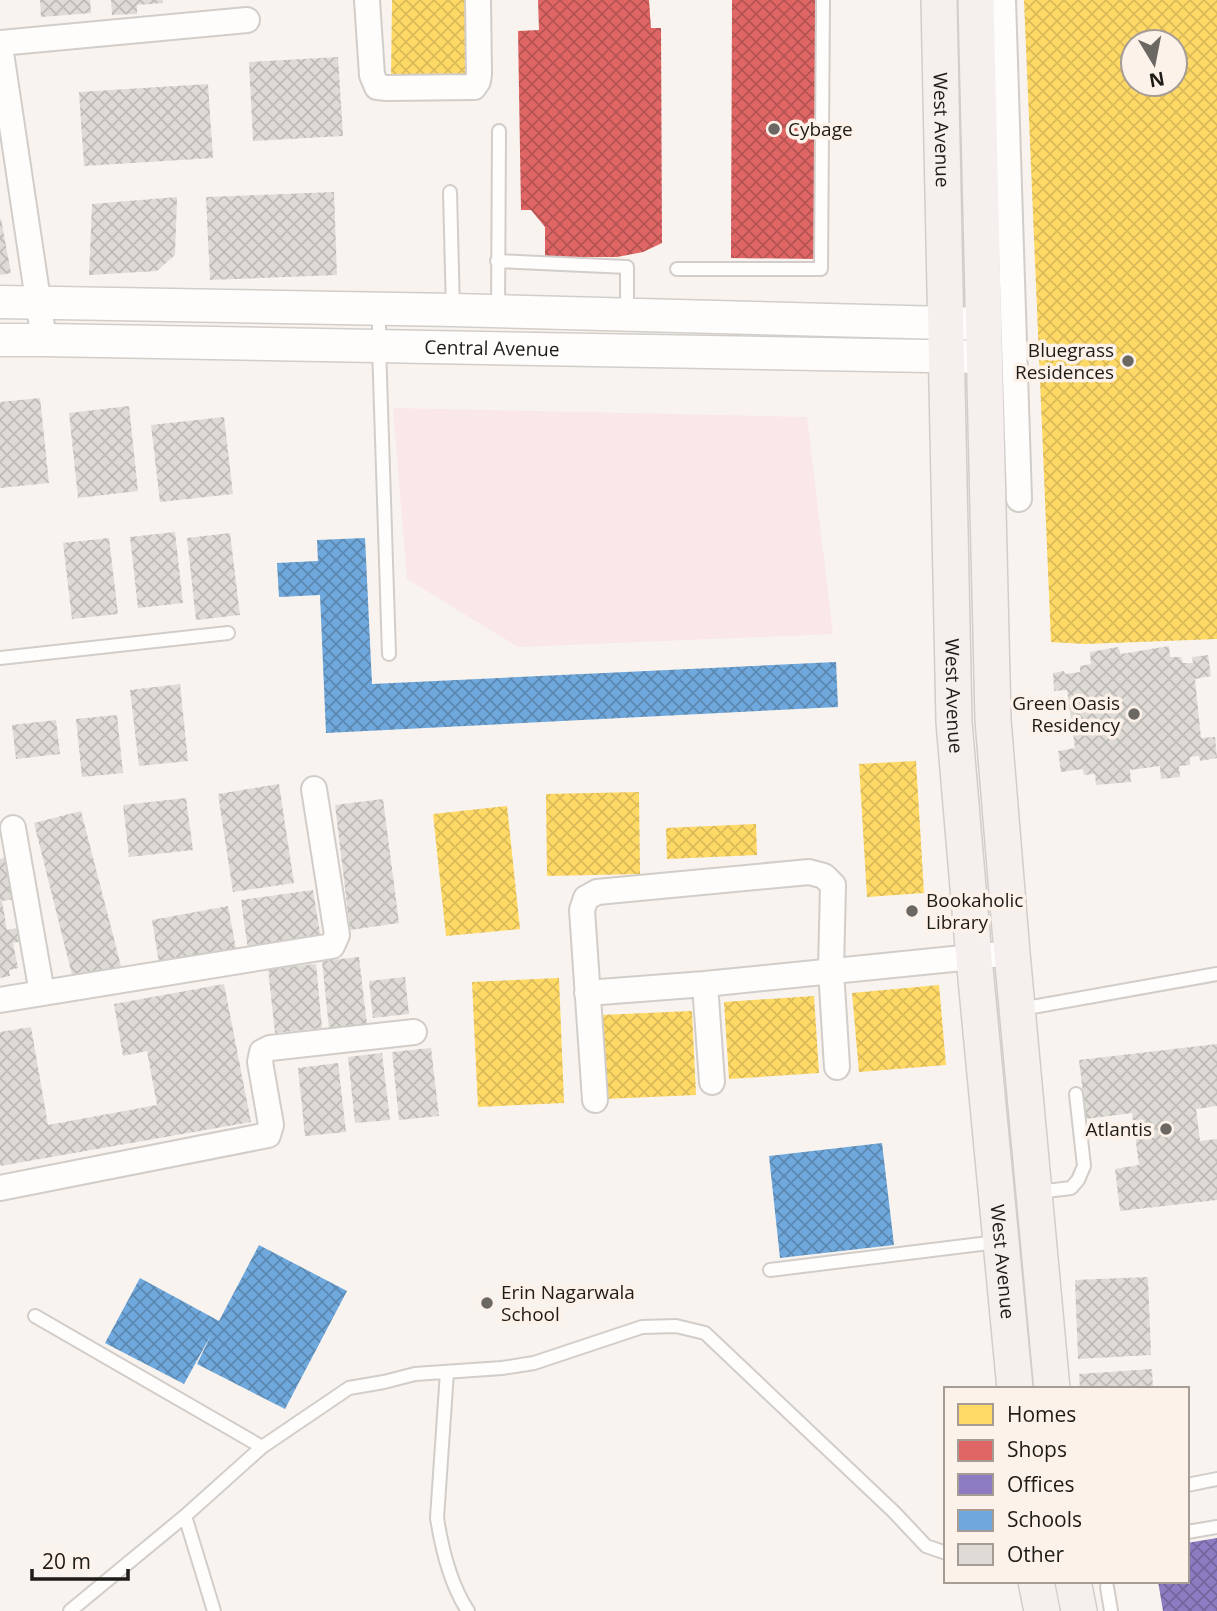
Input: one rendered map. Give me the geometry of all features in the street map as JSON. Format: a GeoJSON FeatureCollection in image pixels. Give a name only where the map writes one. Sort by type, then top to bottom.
{"type":"FeatureCollection","features":[{"type":"Feature","properties":{"kind":"main road","name":"West Avenue"},"geometry":{"type":"LineString","coordinates":[[939,0],[954,722],[1015,1387]]}},
{"type":"Feature","properties":{"kind":"main road","name":"West Avenue"},"geometry":{"type":"LineString","coordinates":[[976,0],[997,250],[984,340],[993,720],[1052,1387]]}},
{"type":"Feature","properties":{"kind":"main road"},"geometry":{"type":"LineString","coordinates":[[1036,1583],[1042,1611]]}},
{"type":"Feature","properties":{"kind":"main road"},"geometry":{"type":"LineString","coordinates":[[1073,1583],[1079,1611]]}},
{"type":"Feature","properties":{"kind":"street"},"geometry":{"type":"LineString","coordinates":[[367,0],[372,75],[377,87],[387,88],[474,87],[479,74],[478,0]]}},
{"type":"Feature","properties":{"kind":"street"},"geometry":{"type":"LineString","coordinates":[[1003,0],[997,250],[1019,499]]}},
{"type":"Feature","properties":{"kind":"street"},"geometry":{"type":"LineString","coordinates":[[44,340],[0,45],[247,20]]}},
{"type":"Feature","properties":{"kind":"street","name":"Central Avenue"},"geometry":{"type":"LineString","coordinates":[[0,302],[946,323],[984,340]]}},
{"type":"Feature","properties":{"kind":"street","name":"Central Avenue"},"geometry":{"type":"LineString","coordinates":[[0,341],[946,357],[984,340]]}},
{"type":"Feature","properties":{"kind":"street"},"geometry":{"type":"LineString","coordinates":[[0,1000],[332,946],[337,935],[314,789]]}},
{"type":"Feature","properties":{"kind":"street"},"geometry":{"type":"LineString","coordinates":[[13,828],[42,993]]}},
{"type":"Feature","properties":{"kind":"street"},"geometry":{"type":"LineString","coordinates":[[595,1100],[582,910],[586,898],[597,892],[809,872],[824,876],[833,885],[834,898],[831,970],[837,1067]]}},
{"type":"Feature","properties":{"kind":"street"},"geometry":{"type":"LineString","coordinates":[[587,993],[1012,953]]}},
{"type":"Feature","properties":{"kind":"street"},"geometry":{"type":"LineString","coordinates":[[705,984],[712,1082]]}},
{"type":"Feature","properties":{"kind":"street"},"geometry":{"type":"LineString","coordinates":[[0,1188],[268,1135],[271,1125],[260,1062],[262,1052],[270,1048],[414,1032]]}},
{"type":"Feature","properties":{"kind":"lane"},"geometry":{"type":"LineString","coordinates":[[677,269],[821,270],[823,0]]}},
{"type":"Feature","properties":{"kind":"lane"},"geometry":{"type":"LineString","coordinates":[[498,313],[499,131]]}},
{"type":"Feature","properties":{"kind":"lane"},"geometry":{"type":"LineString","coordinates":[[450,192],[453,310]]}},
{"type":"Feature","properties":{"kind":"lane"},"geometry":{"type":"LineString","coordinates":[[497,261],[627,267],[627,316]]}},
{"type":"Feature","properties":{"kind":"lane"},"geometry":{"type":"LineString","coordinates":[[379,309],[389,654]]}},
{"type":"Feature","properties":{"kind":"lane"},"geometry":{"type":"LineString","coordinates":[[0,658],[228,633]]}},
{"type":"Feature","properties":{"kind":"lane"},"geometry":{"type":"LineString","coordinates":[[1017,1010],[1217,974]]}},
{"type":"Feature","properties":{"kind":"lane"},"geometry":{"type":"LineString","coordinates":[[1034,1193],[1071,1188],[1084,1166],[1076,1094]]}},
{"type":"Feature","properties":{"kind":"lane"},"geometry":{"type":"LineString","coordinates":[[770,1270],[1001,1241]]}},
{"type":"Feature","properties":{"kind":"lane"},"geometry":{"type":"LineString","coordinates":[[35,1315],[262,1447]]}},
{"type":"Feature","properties":{"kind":"lane"},"geometry":{"type":"LineString","coordinates":[[70,1611],[185,1516],[262,1447],[349,1388],[415,1374],[534,1363],[642,1327],[676,1326],[705,1333],[894,1512],[926,1546],[944,1552]]}},
{"type":"Feature","properties":{"kind":"lane"},"geometry":{"type":"LineString","coordinates":[[447,1372],[437,1518],[451,1574],[468,1611]]}},
{"type":"Feature","properties":{"kind":"lane"},"geometry":{"type":"LineString","coordinates":[[1189,1485],[1217,1479]]}},
{"type":"Feature","properties":{"kind":"lane"},"geometry":{"type":"LineString","coordinates":[[185,1516],[214,1611]]}},
{"type":"Feature","properties":{"kind":"lane"},"geometry":{"type":"LineString","coordinates":[[1189,1532],[1217,1527]]}},
{"type":"Feature","properties":{"kind":"lane"},"geometry":{"type":"LineString","coordinates":[[1107,1587],[1111,1611]]}},
{"type":"Feature","properties":{"kind":"shaded area"},"geometry":{"type":"Polygon","coordinates":[[[393,408],[807,417],[833,634],[518,647],[407,579],[393,408]]]}},
{"type":"Feature","properties":{"kind":"building: Homes"},"geometry":{"type":"Polygon","coordinates":[[[392,0],[470,0],[470,80],[391,80],[392,0]]]}},
{"type":"Feature","properties":{"kind":"building: Homes","name":"Bluegrass Residences"},"geometry":{"type":"Polygon","coordinates":[[[1024,0],[1217,0],[1217,639],[1085,644],[1051,642],[1024,0]]]}},
{"type":"Feature","properties":{"kind":"building: Homes"},"geometry":{"type":"Polygon","coordinates":[[[916,761],[924,893],[867,897],[859,764],[916,761]]]}},
{"type":"Feature","properties":{"kind":"building: Homes"},"geometry":{"type":"Polygon","coordinates":[[[639,792],[640,874],[547,876],[546,794],[639,792]]]}},
{"type":"Feature","properties":{"kind":"building: Homes"},"geometry":{"type":"Polygon","coordinates":[[[507,806],[520,929],[446,936],[433,814],[507,806]]]}},
{"type":"Feature","properties":{"kind":"building: Homes"},"geometry":{"type":"Polygon","coordinates":[[[756,824],[757,855],[667,859],[666,828],[756,824]]]}},
{"type":"Feature","properties":{"kind":"building: Homes"},"geometry":{"type":"Polygon","coordinates":[[[559,978],[564,1103],[478,1107],[472,982],[559,978]]]}},
{"type":"Feature","properties":{"kind":"building: Homes"},"geometry":{"type":"Polygon","coordinates":[[[939,985],[946,1065],[859,1072],[852,993],[939,985]]]}},
{"type":"Feature","properties":{"kind":"building: Homes"},"geometry":{"type":"Polygon","coordinates":[[[814,996],[819,1073],[729,1079],[724,1002],[814,996]]]}},
{"type":"Feature","properties":{"kind":"building: Homes"},"geometry":{"type":"Polygon","coordinates":[[[692,1011],[696,1095],[605,1099],[601,1015],[692,1011]]]}},
{"type":"Feature","properties":{"kind":"building: Shops"},"geometry":{"type":"Polygon","coordinates":[[[538,0],[649,0],[651,28],[661,28],[662,243],[643,252],[617,257],[545,257],[545,227],[531,210],[521,210],[518,31],[539,30],[538,0]]]}},
{"type":"Feature","properties":{"kind":"building: Shops","name":"Cybage"},"geometry":{"type":"Polygon","coordinates":[[[732,0],[817,0],[816,259],[731,258],[732,0]]]}},
{"type":"Feature","properties":{"kind":"building: Offices"},"geometry":{"type":"Polygon","coordinates":[[[1217,1538],[1217,1611],[1163,1611],[1158,1583],[1189,1583],[1189,1543],[1217,1538]]]}},
{"type":"Feature","properties":{"kind":"building: Schools"},"geometry":{"type":"Polygon","coordinates":[[[365,538],[372,684],[836,662],[838,707],[326,733],[320,595],[279,597],[277,563],[318,561],[317,540],[365,538]]]}},
{"type":"Feature","properties":{"kind":"building: Schools"},"geometry":{"type":"Polygon","coordinates":[[[882,1143],[894,1245],[780,1258],[769,1156],[882,1143]]]}},
{"type":"Feature","properties":{"kind":"building: Schools"},"geometry":{"type":"Polygon","coordinates":[[[259,1245],[347,1291],[285,1409],[197,1364],[211,1335],[184,1384],[105,1343],[140,1278],[219,1321],[259,1245]]]}},
{"type":"Feature","properties":{"kind":"building: Other"},"geometry":{"type":"Polygon","coordinates":[[[40,0],[90,0],[91,13],[41,17],[40,0]]]}},
{"type":"Feature","properties":{"kind":"building: Other"},"geometry":{"type":"Polygon","coordinates":[[[111,0],[163,0],[163,3],[137,5],[137,14],[112,15],[111,0]]]}},
{"type":"Feature","properties":{"kind":"building: Other"},"geometry":{"type":"Polygon","coordinates":[[[338,57],[343,136],[253,141],[249,62],[338,57]]]}},
{"type":"Feature","properties":{"kind":"building: Other"},"geometry":{"type":"Polygon","coordinates":[[[208,84],[213,158],[84,166],[79,92],[208,84]]]}},
{"type":"Feature","properties":{"kind":"building: Other"},"geometry":{"type":"Polygon","coordinates":[[[334,192],[337,275],[210,280],[206,197],[334,192]]]}},
{"type":"Feature","properties":{"kind":"building: Other"},"geometry":{"type":"Polygon","coordinates":[[[177,197],[175,255],[157,271],[89,275],[92,204],[177,197]]]}},
{"type":"Feature","properties":{"kind":"building: Other"},"geometry":{"type":"Polygon","coordinates":[[[0,219],[11,273],[0,275],[0,219]]]}},
{"type":"Feature","properties":{"kind":"building: Other"},"geometry":{"type":"Polygon","coordinates":[[[40,398],[49,483],[0,488],[0,402],[40,398]]]}},
{"type":"Feature","properties":{"kind":"building: Other"},"geometry":{"type":"Polygon","coordinates":[[[129,406],[138,491],[78,498],[69,413],[129,406]]]}},
{"type":"Feature","properties":{"kind":"building: Other"},"geometry":{"type":"Polygon","coordinates":[[[224,417],[233,494],[160,502],[151,425],[224,417]]]}},
{"type":"Feature","properties":{"kind":"building: Other"},"geometry":{"type":"Polygon","coordinates":[[[175,532],[183,603],[138,608],[130,537],[175,532]]]}},
{"type":"Feature","properties":{"kind":"building: Other"},"geometry":{"type":"Polygon","coordinates":[[[230,533],[240,615],[196,620],[187,538],[230,533]]]}},
{"type":"Feature","properties":{"kind":"building: Other"},"geometry":{"type":"Polygon","coordinates":[[[109,538],[118,614],[72,619],[63,543],[109,538]]]}},
{"type":"Feature","properties":{"kind":"building: Other","name":"Green Oasis Residency"},"geometry":{"type":"Polygon","coordinates":[[[1169,646],[1170,657],[1181,657],[1183,663],[1193,663],[1192,657],[1208,655],[1211,676],[1195,679],[1201,738],[1215,737],[1217,758],[1200,761],[1199,756],[1190,757],[1190,765],[1179,766],[1180,777],[1161,779],[1160,766],[1130,770],[1131,782],[1096,785],[1095,774],[1084,775],[1083,769],[1061,772],[1058,751],[1075,748],[1067,690],[1054,691],[1053,673],[1080,672],[1080,666],[1091,664],[1090,652],[1118,647],[1121,654],[1169,646]]]}},
{"type":"Feature","properties":{"kind":"building: Other"},"geometry":{"type":"Polygon","coordinates":[[[180,684],[188,761],[139,766],[130,690],[180,684]]]}},
{"type":"Feature","properties":{"kind":"building: Other"},"geometry":{"type":"Polygon","coordinates":[[[117,715],[123,773],[82,777],[76,719],[117,715]]]}},
{"type":"Feature","properties":{"kind":"building: Other"},"geometry":{"type":"Polygon","coordinates":[[[56,720],[60,754],[16,759],[12,725],[56,720]]]}},
{"type":"Feature","properties":{"kind":"building: Other"},"geometry":{"type":"Polygon","coordinates":[[[279,784],[294,883],[233,892],[218,794],[279,784]]]}},
{"type":"Feature","properties":{"kind":"building: Other"},"geometry":{"type":"Polygon","coordinates":[[[186,798],[193,850],[129,857],[123,805],[186,798]]]}},
{"type":"Feature","properties":{"kind":"building: Other"},"geometry":{"type":"Polygon","coordinates":[[[383,799],[399,923],[350,930],[335,805],[383,799]]]}},
{"type":"Feature","properties":{"kind":"building: Other"},"geometry":{"type":"Polygon","coordinates":[[[81,811],[121,966],[73,979],[34,823],[81,811]]]}},
{"type":"Feature","properties":{"kind":"building: Other"},"geometry":{"type":"Polygon","coordinates":[[[13,856],[21,898],[2,901],[7,930],[21,927],[23,941],[13,943],[18,968],[9,970],[10,976],[0,978],[0,859],[13,856]]]}},
{"type":"Feature","properties":{"kind":"building: Other"},"geometry":{"type":"Polygon","coordinates":[[[313,890],[321,939],[248,950],[241,900],[313,890]]]}},
{"type":"Feature","properties":{"kind":"building: Other"},"geometry":{"type":"Polygon","coordinates":[[[228,906],[236,949],[159,963],[152,920],[228,906]]]}},
{"type":"Feature","properties":{"kind":"building: Other"},"geometry":{"type":"Polygon","coordinates":[[[359,957],[367,1024],[329,1028],[322,961],[359,957]]]}},
{"type":"Feature","properties":{"kind":"building: Other"},"geometry":{"type":"Polygon","coordinates":[[[316,964],[322,1028],[275,1033],[268,969],[316,964]]]}},
{"type":"Feature","properties":{"kind":"building: Other"},"geometry":{"type":"Polygon","coordinates":[[[405,977],[409,1014],[373,1018],[369,981],[405,977]]]}},
{"type":"Feature","properties":{"kind":"building: Other"},"geometry":{"type":"Polygon","coordinates":[[[224,984],[251,1122],[0,1166],[0,1032],[31,1027],[48,1125],[157,1105],[147,1051],[123,1056],[114,1004],[224,984]]]}},
{"type":"Feature","properties":{"kind":"building: Other","name":"Atlantis"},"geometry":{"type":"Polygon","coordinates":[[[1217,1044],[1217,1106],[1196,1109],[1200,1141],[1217,1139],[1217,1200],[1120,1211],[1115,1169],[1139,1165],[1132,1113],[1086,1119],[1079,1060],[1217,1044]]]}},
{"type":"Feature","properties":{"kind":"building: Other"},"geometry":{"type":"Polygon","coordinates":[[[431,1048],[439,1116],[399,1120],[392,1052],[431,1048]]]}},
{"type":"Feature","properties":{"kind":"building: Other"},"geometry":{"type":"Polygon","coordinates":[[[382,1053],[390,1120],[355,1123],[348,1057],[382,1053]]]}},
{"type":"Feature","properties":{"kind":"building: Other"},"geometry":{"type":"Polygon","coordinates":[[[338,1063],[346,1132],[305,1136],[298,1068],[338,1063]]]}},
{"type":"Feature","properties":{"kind":"building: Other"},"geometry":{"type":"Polygon","coordinates":[[[1148,1277],[1151,1355],[1078,1359],[1075,1280],[1148,1277]]]}},
{"type":"Feature","properties":{"kind":"building: Other"},"geometry":{"type":"Polygon","coordinates":[[[1152,1369],[1153,1387],[1080,1387],[1079,1374],[1152,1369]]]}},
{"type":"Feature","properties":{"kind":"place","name":"Cybage"},"geometry":{"type":"Point","coordinates":[774,129]}},
{"type":"Feature","properties":{"kind":"place","name":"Bluegrass Residences"},"geometry":{"type":"Point","coordinates":[1128,361]}},
{"type":"Feature","properties":{"kind":"place","name":"Green Oasis Residency"},"geometry":{"type":"Point","coordinates":[1134,714]}},
{"type":"Feature","properties":{"kind":"place","name":"Bookaholic Library"},"geometry":{"type":"Point","coordinates":[912,911]}},
{"type":"Feature","properties":{"kind":"place","name":"Atlantis"},"geometry":{"type":"Point","coordinates":[1166,1129]}},
{"type":"Feature","properties":{"kind":"place","name":"Erin Nagarwala School"},"geometry":{"type":"Point","coordinates":[487,1303]}}]}
